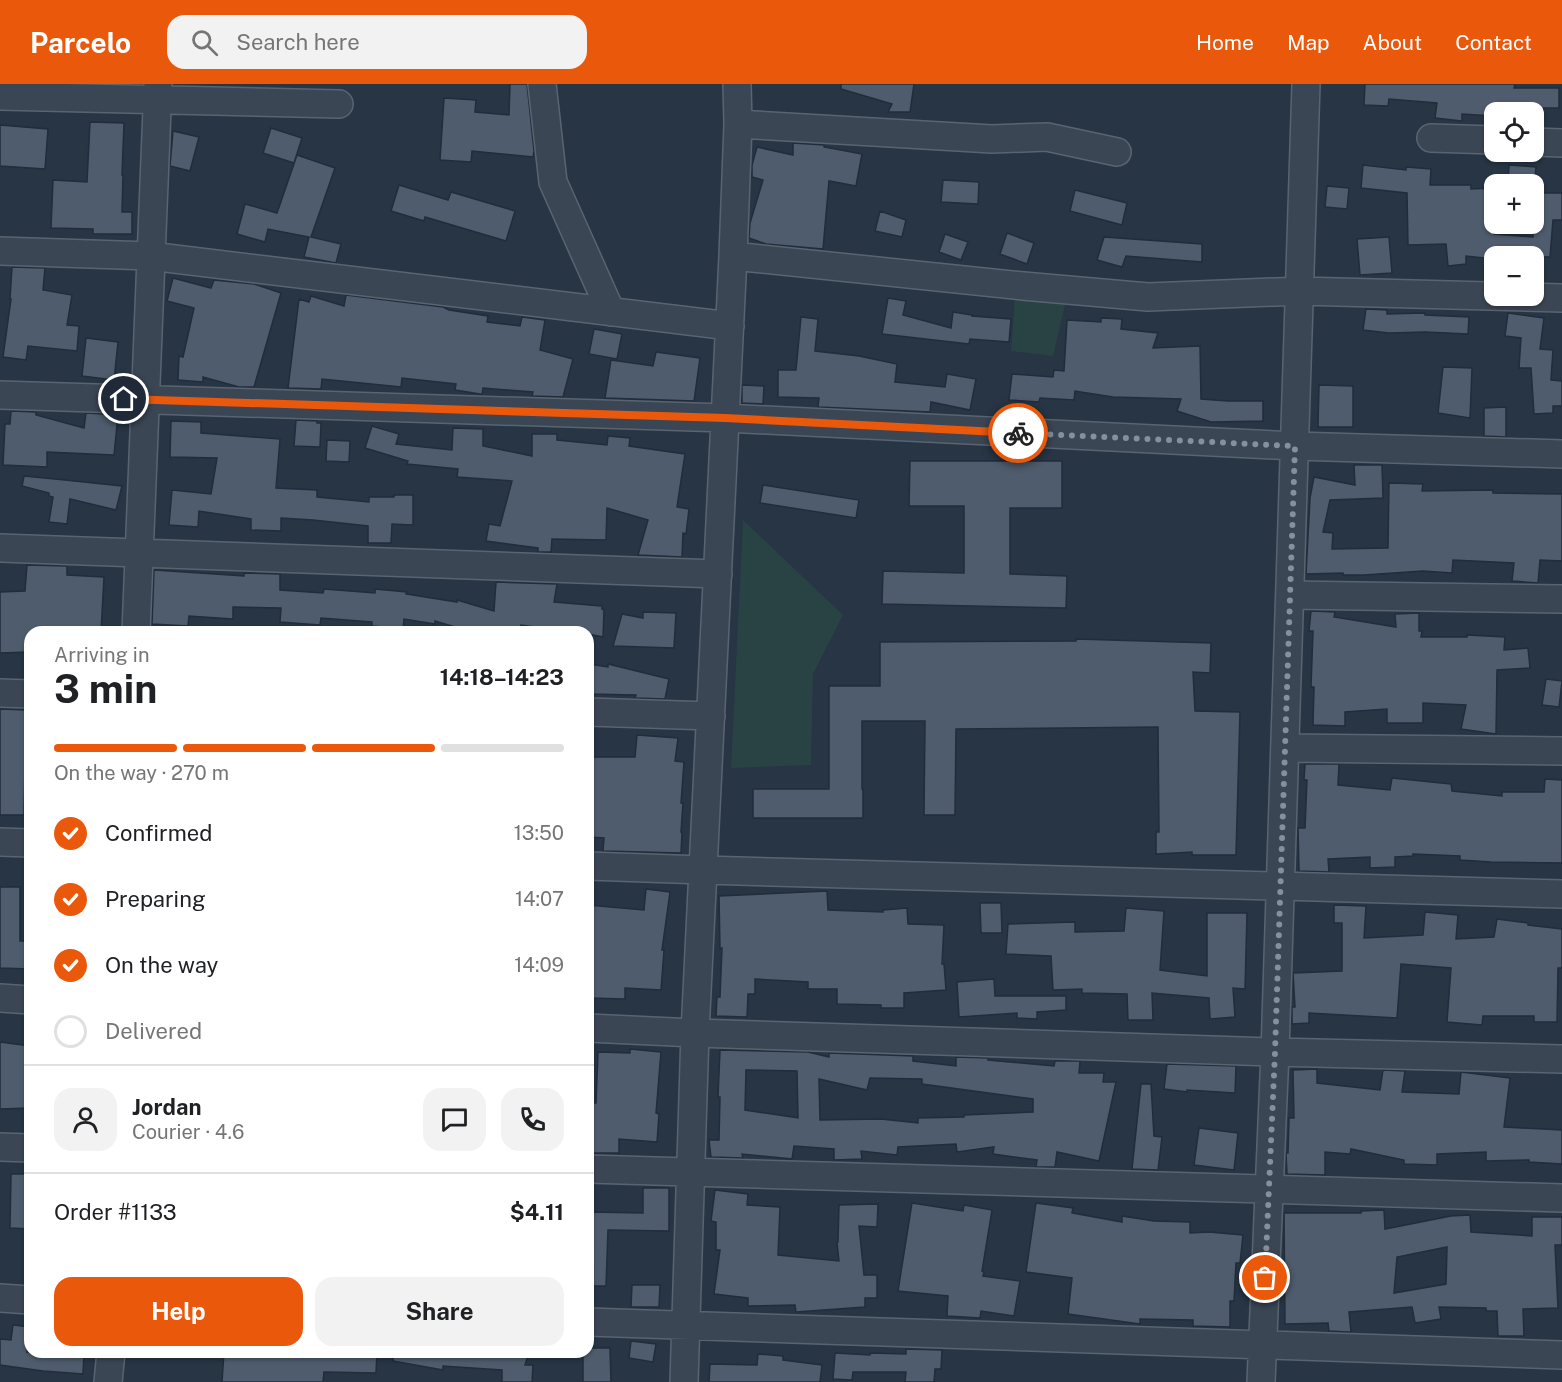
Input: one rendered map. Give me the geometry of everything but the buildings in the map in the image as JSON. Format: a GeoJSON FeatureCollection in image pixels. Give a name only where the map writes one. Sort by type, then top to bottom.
{"type":"FeatureCollection","features":[{"type":"Feature","properties":{"kind":"street"},"geometry":{"type":"LineString","coordinates":[[542,84],[553,182],[611,312]]}},
{"type":"Feature","properties":{"kind":"street"},"geometry":{"type":"LineString","coordinates":[[684,1382],[695,1034],[730,326],[738,124],[737,84]]}},
{"type":"Feature","properties":{"kind":"street"},"geometry":{"type":"LineString","coordinates":[[1261,1382],[1281,886],[1306,84]]}},
{"type":"Feature","properties":{"kind":"street"},"geometry":{"type":"LineString","coordinates":[[136,626],[157,92]]}},
{"type":"Feature","properties":{"kind":"street"},"geometry":{"type":"LineString","coordinates":[[0,96],[157,92],[339,104]]}},
{"type":"Feature","properties":{"kind":"street"},"geometry":{"type":"LineString","coordinates":[[738,124],[992,139],[1047,137],[1117,152]]}},
{"type":"Feature","properties":{"kind":"street"},"geometry":{"type":"LineString","coordinates":[[1431,138],[1484,140]]}},
{"type":"Feature","properties":{"kind":"street"},"geometry":{"type":"LineString","coordinates":[[1544,142],[1562,143]]}},
{"type":"Feature","properties":{"kind":"street"},"geometry":{"type":"LineString","coordinates":[[0,251],[150,256],[730,326]]}},
{"type":"Feature","properties":{"kind":"street"},"geometry":{"type":"LineString","coordinates":[[733,256],[1148,297],[1300,291],[1562,298]]}},
{"type":"Feature","properties":{"kind":"street"},"geometry":{"type":"LineString","coordinates":[[0,395],[725,418],[1295,446],[1562,454]]}},
{"type":"Feature","properties":{"kind":"street"},"geometry":{"type":"LineString","coordinates":[[0,548],[718,574]]}},
{"type":"Feature","properties":{"kind":"street"},"geometry":{"type":"LineString","coordinates":[[1290,595],[1562,599]]}},
{"type":"Feature","properties":{"kind":"street"},"geometry":{"type":"LineString","coordinates":[[0,693],[24,694]]}},
{"type":"Feature","properties":{"kind":"street"},"geometry":{"type":"LineString","coordinates":[[594,712],[711,716]]}},
{"type":"Feature","properties":{"kind":"street"},"geometry":{"type":"LineString","coordinates":[[1285,748],[1562,751]]}},
{"type":"Feature","properties":{"kind":"street"},"geometry":{"type":"LineString","coordinates":[[0,842],[24,843]]}},
{"type":"Feature","properties":{"kind":"street"},"geometry":{"type":"LineString","coordinates":[[594,866],[1562,894]]}},
{"type":"Feature","properties":{"kind":"street"},"geometry":{"type":"LineString","coordinates":[[0,998],[24,1000]]}},
{"type":"Feature","properties":{"kind":"street"},"geometry":{"type":"LineString","coordinates":[[594,1028],[695,1034],[1562,1059]]}},
{"type":"Feature","properties":{"kind":"street"},"geometry":{"type":"LineString","coordinates":[[0,1147],[24,1148]]}},
{"type":"Feature","properties":{"kind":"street"},"geometry":{"type":"LineString","coordinates":[[594,1169],[1562,1198]]}},
{"type":"Feature","properties":{"kind":"street"},"geometry":{"type":"LineString","coordinates":[[0,1298],[24,1300]]}},
{"type":"Feature","properties":{"kind":"street"},"geometry":{"type":"LineString","coordinates":[[594,1322],[1562,1355]]}},
{"type":"Feature","properties":{"kind":"street"},"geometry":{"type":"LineString","coordinates":[[108,1382],[110,1358]]}},
{"type":"Feature","properties":{"kind":"green space"},"geometry":{"type":"Polygon","coordinates":[[[1015,296],[1067,296],[1053,356],[1011,351],[1015,296]]]}},
{"type":"Feature","properties":{"kind":"green space"},"geometry":{"type":"Polygon","coordinates":[[[743,520],[843,615],[813,674],[811,765],[731,768],[743,520]]]}},
{"type":"Feature","properties":{"kind":"way so far"},"geometry":{"type":"LineString","coordinates":[[1018,433],[1295,446],[1275,1052],[1265,1278]]}},
{"type":"Feature","properties":{"kind":"route"},"geometry":{"type":"LineString","coordinates":[[124,399],[725,418],[1018,433]]}}]}
